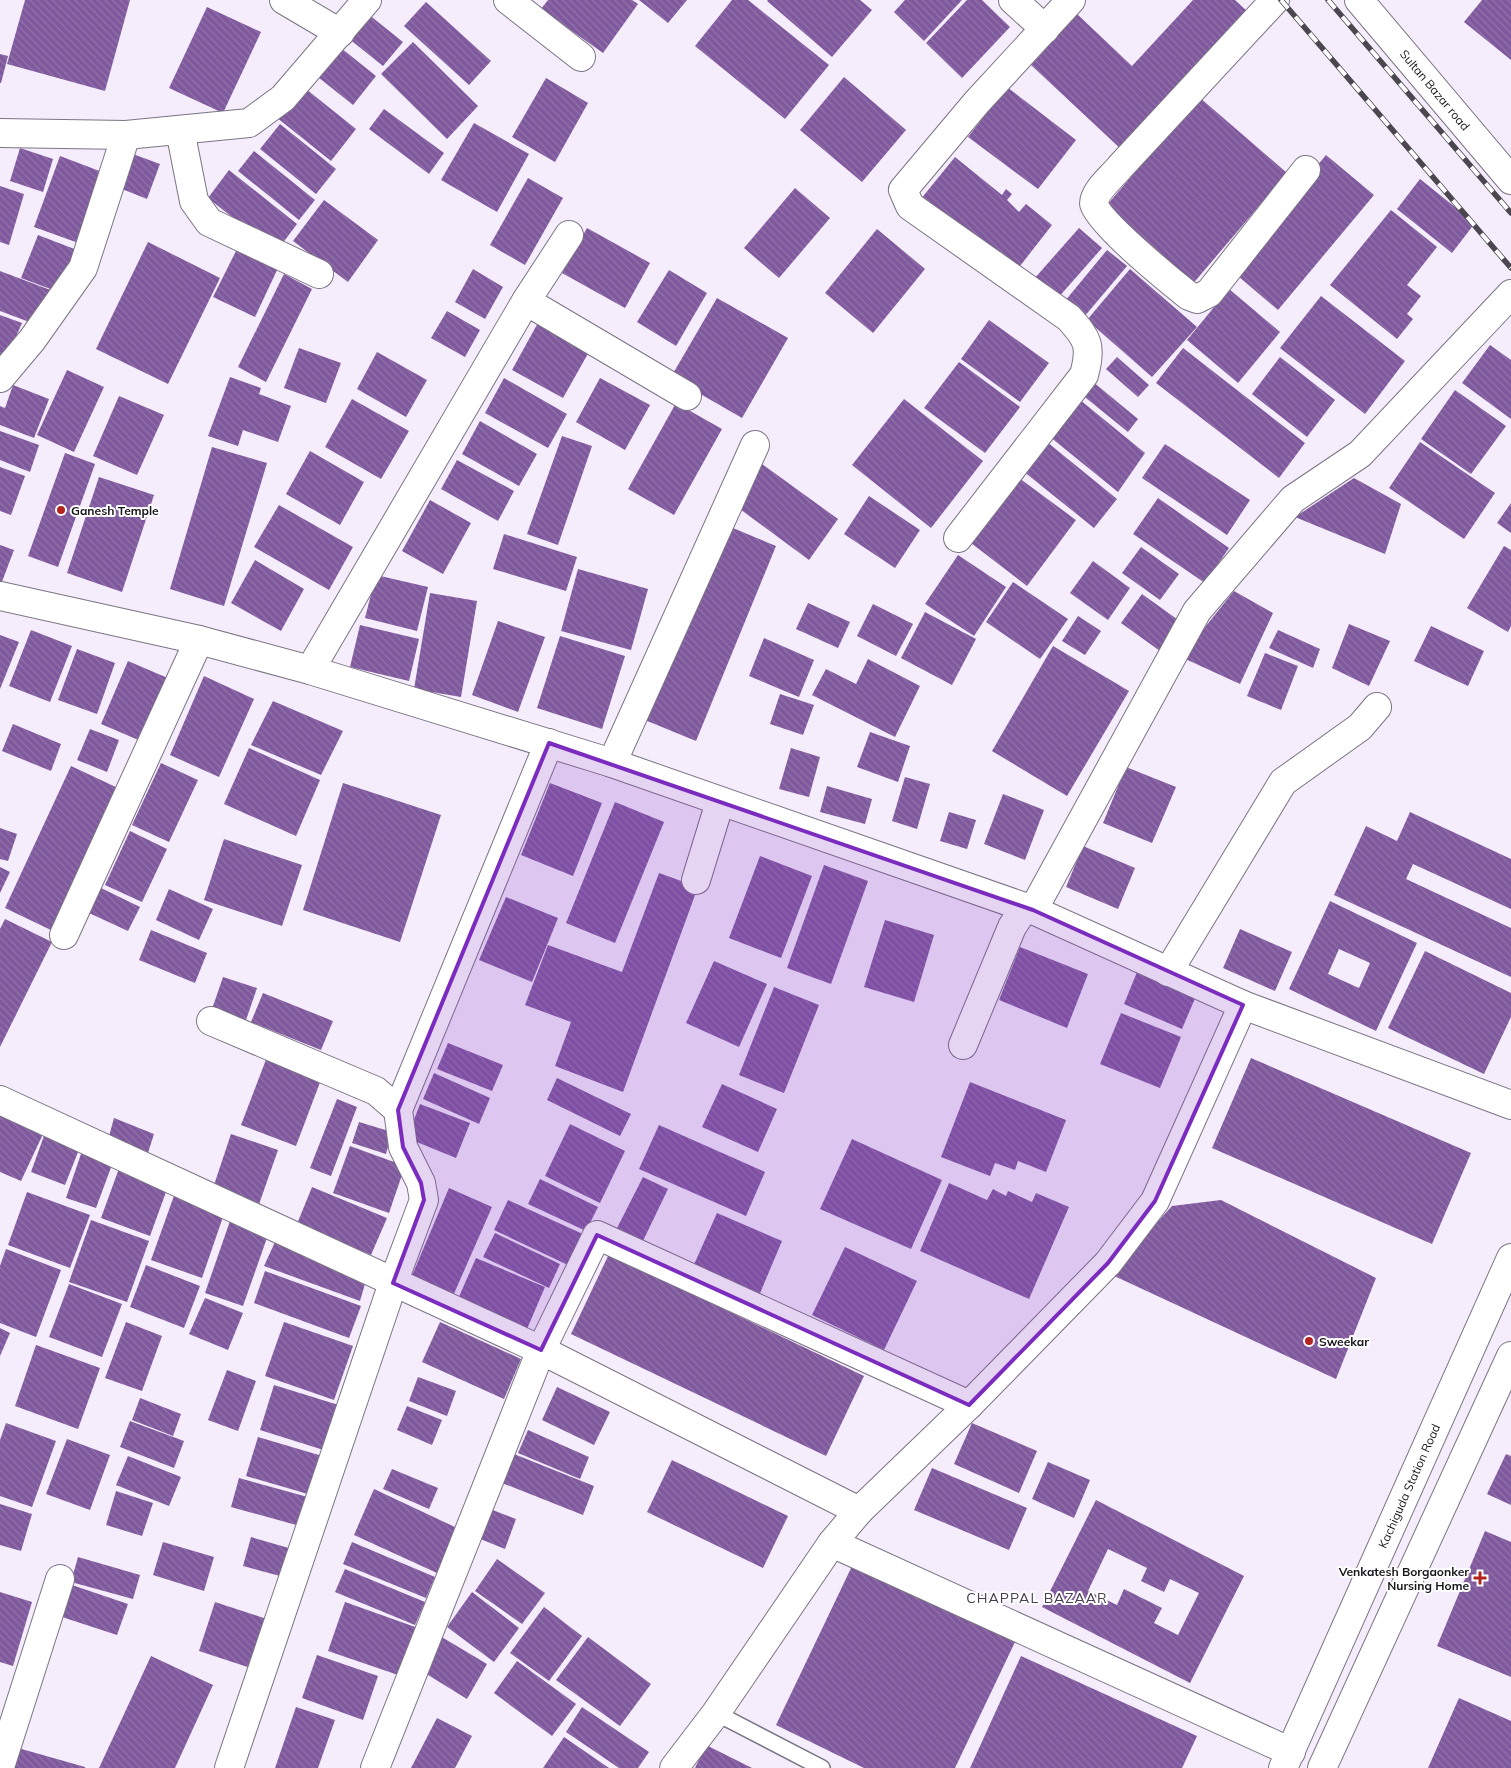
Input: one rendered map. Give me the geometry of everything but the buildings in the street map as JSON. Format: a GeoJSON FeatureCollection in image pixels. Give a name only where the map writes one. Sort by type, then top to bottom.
{"type":"FeatureCollection","features":[{"type":"Feature","properties":{"kind":"street"},"geometry":{"type":"LineString","coordinates":[[284,0],[340,33]]}},
{"type":"Feature","properties":{"kind":"street"},"geometry":{"type":"LineString","coordinates":[[0,133],[126,135],[249,123],[283,98],[367,0]]}},
{"type":"Feature","properties":{"kind":"street"},"geometry":{"type":"LineString","coordinates":[[508,0],[581,57]]}},
{"type":"Feature","properties":{"kind":"street"},"geometry":{"type":"LineString","coordinates":[[1013,0],[1045,29]]}},
{"type":"Feature","properties":{"kind":"street"},"geometry":{"type":"LineString","coordinates":[[958,538],[1084,375],[1088,359],[1086,337],[1069,318],[910,206],[903,190],[971,109],[1071,0]]}},
{"type":"Feature","properties":{"kind":"street"},"geometry":{"type":"LineString","coordinates":[[1275,0],[1120,167],[1097,194],[1094,204],[1096,212],[1113,230],[1189,296],[1196,298],[1209,293],[1306,170]]}},
{"type":"Feature","properties":{"kind":"street","name":"Sultan Bazar road"},"geometry":{"type":"LineString","coordinates":[[1359,0],[1511,180]]}},
{"type":"Feature","properties":{"kind":"street"},"geometry":{"type":"LineString","coordinates":[[180,130],[194,201],[209,222],[319,274]]}},
{"type":"Feature","properties":{"kind":"street"},"geometry":{"type":"LineString","coordinates":[[0,378],[32,340],[83,268],[126,135]]}},
{"type":"Feature","properties":{"kind":"street"},"geometry":{"type":"LineString","coordinates":[[310,670],[526,301],[570,235]]}},
{"type":"Feature","properties":{"kind":"street"},"geometry":{"type":"LineString","coordinates":[[963,1045],[1012,927],[1029,909],[1198,612],[1293,499],[1360,454],[1511,294]]}},
{"type":"Feature","properties":{"kind":"street"},"geometry":{"type":"LineString","coordinates":[[526,301],[687,396]]}},
{"type":"Feature","properties":{"kind":"street"},"geometry":{"type":"LineString","coordinates":[[612,763],[755,445]]}},
{"type":"Feature","properties":{"kind":"street"},"geometry":{"type":"LineString","coordinates":[[0,596],[199,640],[310,670],[612,763],[1029,909],[1243,1005],[1511,1105]]}},
{"type":"Feature","properties":{"kind":"street"},"geometry":{"type":"LineString","coordinates":[[64,935],[199,640]]}},
{"type":"Feature","properties":{"kind":"street"},"geometry":{"type":"LineString","coordinates":[[1168,972],[1282,782],[1360,727],[1378,707]]}},
{"type":"Feature","properties":{"kind":"street"},"geometry":{"type":"LineString","coordinates":[[229,1768],[394,1282],[424,1200],[421,1183],[403,1147],[398,1110],[549,743]]}},
{"type":"Feature","properties":{"kind":"street"},"geometry":{"type":"LineString","coordinates":[[696,880],[720,802]]}},
{"type":"Feature","properties":{"kind":"street"},"geometry":{"type":"LineString","coordinates":[[674,1768],[716,1713],[832,1543],[859,1511],[969,1405],[1108,1263],[1156,1201],[1243,1005]]}},
{"type":"Feature","properties":{"kind":"street"},"geometry":{"type":"LineString","coordinates":[[212,1021],[376,1091],[398,1110]]}},
{"type":"Feature","properties":{"kind":"street"},"geometry":{"type":"LineString","coordinates":[[0,1100],[541,1350],[859,1511]]}},
{"type":"Feature","properties":{"kind":"street"},"geometry":{"type":"LineString","coordinates":[[375,1768],[541,1350],[596,1235],[969,1405]]}},
{"type":"Feature","properties":{"kind":"street","name":"Kachiguda Station Road"},"geometry":{"type":"LineString","coordinates":[[1287,1760],[1511,1258]]}},
{"type":"Feature","properties":{"kind":"street"},"geometry":{"type":"LineString","coordinates":[[1322,1768],[1511,1356]]}},
{"type":"Feature","properties":{"kind":"street"},"geometry":{"type":"LineString","coordinates":[[832,1543],[1287,1760]]}},
{"type":"Feature","properties":{"kind":"street"},"geometry":{"type":"LineString","coordinates":[[0,1766],[60,1579]]}},
{"type":"Feature","properties":{"kind":"lane"},"geometry":{"type":"LineString","coordinates":[[716,1713],[822,1768]]}},
{"type":"Feature","properties":{"kind":"highlighted area"},"geometry":{"type":"Polygon","coordinates":[[[549,743],[1033,910],[1243,1005],[1155,1201],[1108,1263],[969,1405],[597,1235],[541,1350],[393,1283],[424,1200],[421,1183],[403,1147],[398,1110],[549,743]]]}},
{"type":"Feature","properties":{"kind":"railway"},"geometry":{"type":"LineString","coordinates":[[1281,0],[1511,268]]}},
{"type":"Feature","properties":{"kind":"railway"},"geometry":{"type":"LineString","coordinates":[[1328,0],[1511,213]]}},
{"type":"Feature","properties":{"kind":"place","name":"Ganesh Temple"},"geometry":{"type":"Point","coordinates":[61,510]}},
{"type":"Feature","properties":{"kind":"place","name":"Sweekar"},"geometry":{"type":"Point","coordinates":[1309,1341]}},
{"type":"Feature","properties":{"kind":"place","name":"Venkatesh Borgaonker Nursing Home"},"geometry":{"type":"Point","coordinates":[1480,1578]}},
{"type":"Feature","properties":{"kind":"district","name":"CHAPPAL BAZAAR"},"geometry":{"type":"Point","coordinates":[1037,1598]}}]}
